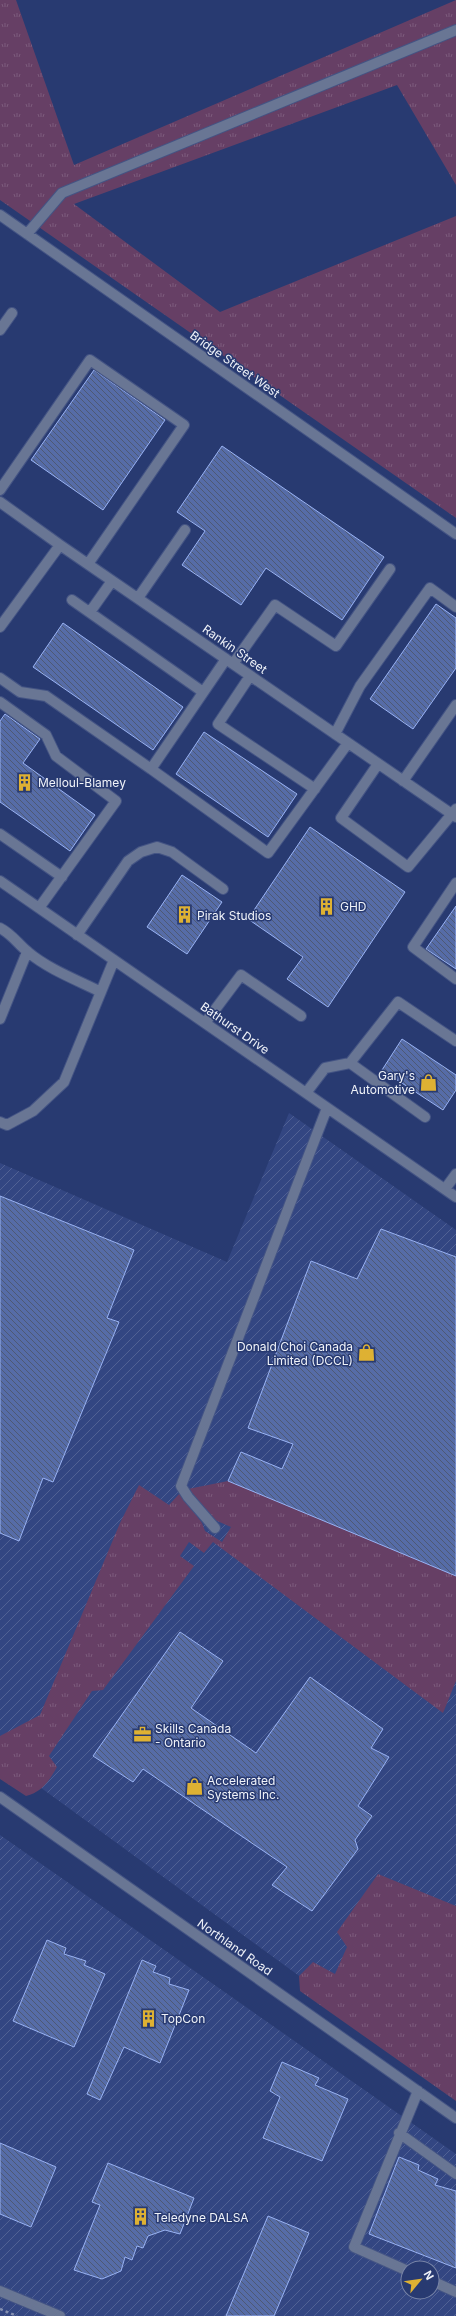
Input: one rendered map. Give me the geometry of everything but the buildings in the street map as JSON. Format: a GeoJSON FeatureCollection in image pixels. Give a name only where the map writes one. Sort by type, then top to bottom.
{"type":"FeatureCollection","features":[{"type":"Feature","properties":{"kind":"street"},"geometry":{"type":"LineString","coordinates":[[27,234],[62,192],[456,30]]}},
{"type":"Feature","properties":{"kind":"street","name":"Bridge Street West"},"geometry":{"type":"LineString","coordinates":[[0,215],[456,534]]}},
{"type":"Feature","properties":{"kind":"street"},"geometry":{"type":"LineString","coordinates":[[0,330],[12,313]]}},
{"type":"Feature","properties":{"kind":"street"},"geometry":{"type":"LineString","coordinates":[[0,490],[90,360],[184,425],[88,564]]}},
{"type":"Feature","properties":{"kind":"street","name":"Rankin Street"},"geometry":{"type":"LineString","coordinates":[[0,502],[378,764],[455,814]]}},
{"type":"Feature","properties":{"kind":"street"},"geometry":{"type":"LineString","coordinates":[[138,598],[185,530]]}},
{"type":"Feature","properties":{"kind":"street"},"geometry":{"type":"LineString","coordinates":[[0,626],[60,545]]}},
{"type":"Feature","properties":{"kind":"street"},"geometry":{"type":"LineString","coordinates":[[151,769],[203,692],[275,605],[336,646],[390,569]]}},
{"type":"Feature","properties":{"kind":"street"},"geometry":{"type":"LineString","coordinates":[[90,612],[112,581]]}},
{"type":"Feature","properties":{"kind":"street"},"geometry":{"type":"LineString","coordinates":[[335,734],[360,686],[430,588],[456,607]]}},
{"type":"Feature","properties":{"kind":"street"},"geometry":{"type":"LineString","coordinates":[[72,600],[203,692]]}},
{"type":"Feature","properties":{"kind":"street"},"geometry":{"type":"LineString","coordinates":[[250,676],[218,724],[315,789]]}},
{"type":"Feature","properties":{"kind":"street"},"geometry":{"type":"LineString","coordinates":[[0,678],[20,692],[46,696],[268,853],[348,743]]}},
{"type":"Feature","properties":{"kind":"street"},"geometry":{"type":"LineString","coordinates":[[0,702],[46,735],[56,756],[116,801],[40,908]]}},
{"type":"Feature","properties":{"kind":"street"},"geometry":{"type":"LineString","coordinates":[[403,781],[456,705]]}},
{"type":"Feature","properties":{"kind":"street"},"geometry":{"type":"LineString","coordinates":[[378,764],[341,818],[408,867],[455,814]]}},
{"type":"Feature","properties":{"kind":"street"},"geometry":{"type":"LineString","coordinates":[[0,834],[62,877]]}},
{"type":"Feature","properties":{"kind":"street"},"geometry":{"type":"LineString","coordinates":[[77,934],[128,861],[141,852],[157,847],[172,852],[223,889]]}},
{"type":"Feature","properties":{"kind":"street","name":"Bathurst Drive"},"geometry":{"type":"LineString","coordinates":[[0,881],[456,1197]]}},
{"type":"Feature","properties":{"kind":"street"},"geometry":{"type":"LineString","coordinates":[[456,883],[412,947],[456,979]]}},
{"type":"Feature","properties":{"kind":"street"},"geometry":{"type":"LineString","coordinates":[[0,928],[21,944],[27,952],[64,974],[101,992]]}},
{"type":"Feature","properties":{"kind":"street"},"geometry":{"type":"LineString","coordinates":[[0,1019],[27,952]]}},
{"type":"Feature","properties":{"kind":"street"},"geometry":{"type":"LineString","coordinates":[[3,1124],[33,1111],[64,1082],[114,960]]}},
{"type":"Feature","properties":{"kind":"street"},"geometry":{"type":"LineString","coordinates":[[206,1023],[241,975],[301,1016]]}},
{"type":"Feature","properties":{"kind":"street"},"geometry":{"type":"LineString","coordinates":[[306,1093],[325,1068],[350,1063],[398,1002],[456,1041]]}},
{"type":"Feature","properties":{"kind":"street"},"geometry":{"type":"LineString","coordinates":[[350,1063],[425,1117]]}},
{"type":"Feature","properties":{"kind":"street"},"geometry":{"type":"LineString","coordinates":[[216,1528],[188,1497],[181,1486],[327,1108]]}},
{"type":"Feature","properties":{"kind":"street"},"geometry":{"type":"LineString","coordinates":[[445,1189],[456,1174]]}},
{"type":"Feature","properties":{"kind":"street","name":"Northland Road"},"geometry":{"type":"LineString","coordinates":[[0,1797],[456,2118]]}},
{"type":"Feature","properties":{"kind":"street"},"geometry":{"type":"LineString","coordinates":[[400,2267],[354,2247],[399,2132],[418,2091]]}},
{"type":"Feature","properties":{"kind":"street"},"geometry":{"type":"LineString","coordinates":[[399,2132],[456,2174]]}},
{"type":"Feature","properties":{"kind":"street"},"geometry":{"type":"LineString","coordinates":[[440,2285],[456,2292]]}},
{"type":"Feature","properties":{"kind":"street"},"geometry":{"type":"LineString","coordinates":[[0,2291],[60,2316]]}},
{"type":"Feature","properties":{"kind":"path"},"geometry":{"type":"LineString","coordinates":[[0,2309],[17,2316]]}},
{"type":"Feature","properties":{"kind":"shaded area"},"geometry":{"type":"Polygon","coordinates":[[[289,1113],[456,1230],[456,2081],[324,1994],[0,1758],[0,1163],[227,1262],[289,1113]]]}},
{"type":"Feature","properties":{"kind":"shaded area"},"geometry":{"type":"Polygon","coordinates":[[[0,1835],[456,2154],[456,2316],[0,2316],[0,1835]]]}},
{"type":"Feature","properties":{"kind":"green space"},"geometry":{"type":"Polygon","coordinates":[[[0,0],[16,0],[74,165],[456,0],[456,185],[397,85],[74,204],[220,312],[456,216],[456,518],[0,200],[0,0]]]}},
{"type":"Feature","properties":{"kind":"green space"},"geometry":{"type":"Polygon","coordinates":[[[228,1481],[456,1576],[456,1681],[443,1713],[213,1542],[204,1553],[189,1542],[180,1556],[194,1566],[103,1690],[92,1691],[49,1756],[57,1767],[48,1781],[41,1789],[26,1796],[0,1779],[0,1736],[40,1715],[120,1523],[139,1485],[169,1505],[180,1493],[202,1523],[205,1531],[222,1542],[231,1527],[208,1517],[188,1489],[228,1481]]]}},
{"type":"Feature","properties":{"kind":"green space"},"geometry":{"type":"Polygon","coordinates":[[[378,1874],[456,1906],[456,2101],[300,1991],[299,1976],[313,1962],[335,1974],[347,1947],[337,1932],[378,1874]]]}},
{"type":"Feature","properties":{"kind":"place","name":"Melloul-Blamey"},"geometry":{"type":"Point","coordinates":[25,782]}},
{"type":"Feature","properties":{"kind":"place","name":"GHD"},"geometry":{"type":"Point","coordinates":[327,906]}},
{"type":"Feature","properties":{"kind":"place","name":"Pirak Studios"},"geometry":{"type":"Point","coordinates":[184,915]}},
{"type":"Feature","properties":{"kind":"place","name":"Gary's Automotive"},"geometry":{"type":"Point","coordinates":[428,1082]}},
{"type":"Feature","properties":{"kind":"place","name":"Donald Choi Canada Limited (DCCL)"},"geometry":{"type":"Point","coordinates":[366,1353]}},
{"type":"Feature","properties":{"kind":"place","name":"Skills Canada - Ontario"},"geometry":{"type":"Point","coordinates":[142,1735]}},
{"type":"Feature","properties":{"kind":"place","name":"Accelerated Systems Inc."},"geometry":{"type":"Point","coordinates":[194,1787]}},
{"type":"Feature","properties":{"kind":"place","name":"TopCon"},"geometry":{"type":"Point","coordinates":[148,2018]}},
{"type":"Feature","properties":{"kind":"place","name":"Teledyne DALSA"},"geometry":{"type":"Point","coordinates":[141,2217]}}]}
